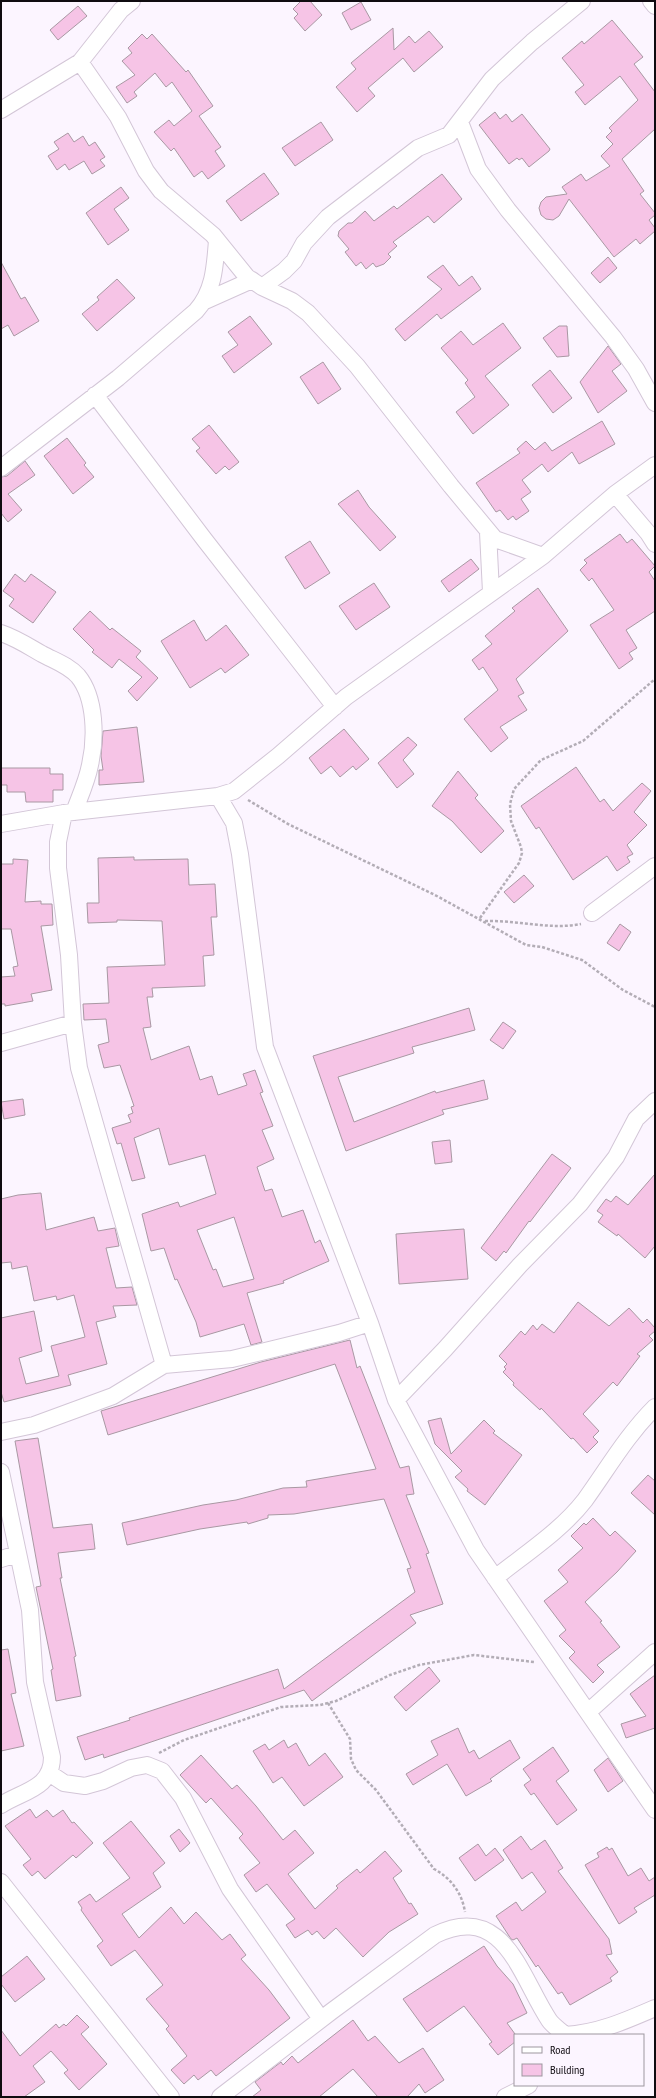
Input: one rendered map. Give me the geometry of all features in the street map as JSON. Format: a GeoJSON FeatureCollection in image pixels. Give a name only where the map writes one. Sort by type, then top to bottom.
{"type":"FeatureCollection","features":[{"type":"Feature","properties":{"kind":"street"},"geometry":{"type":"LineString","coordinates":[[1,468],[96,395],[184,321],[205,301],[257,283],[284,271],[294,261],[304,243],[328,217],[418,148],[449,135],[492,79],[532,42],[582,1]]}},
{"type":"Feature","properties":{"kind":"street"},"geometry":{"type":"LineString","coordinates":[[651,1],[655,6]]}},
{"type":"Feature","properties":{"kind":"street"},"geometry":{"type":"LineString","coordinates":[[1,110],[80,62],[122,4]]}},
{"type":"Feature","properties":{"kind":"street"},"geometry":{"type":"LineString","coordinates":[[80,62],[118,117],[146,171],[161,191],[217,240],[247,277],[292,301],[308,313],[357,366],[495,539],[543,556]]}},
{"type":"Feature","properties":{"kind":"street"},"geometry":{"type":"LineString","coordinates":[[460,122],[468,146],[483,175],[508,210],[613,337],[636,369],[655,403]]}},
{"type":"Feature","properties":{"kind":"street"},"geometry":{"type":"LineString","coordinates":[[205,301],[212,280],[217,240]]}},
{"type":"Feature","properties":{"kind":"street"},"geometry":{"type":"LineString","coordinates":[[96,395],[204,539],[335,707]]}},
{"type":"Feature","properties":{"kind":"street"},"geometry":{"type":"LineString","coordinates":[[1,824],[69,812],[218,796],[234,791],[278,756],[346,696],[543,556],[615,494],[655,465]]}},
{"type":"Feature","properties":{"kind":"street"},"geometry":{"type":"LineString","coordinates":[[615,494],[648,533],[655,544]]}},
{"type":"Feature","properties":{"kind":"street"},"geometry":{"type":"LineString","coordinates":[[488,532],[491,592]]}},
{"type":"Feature","properties":{"kind":"street"},"geometry":{"type":"LineString","coordinates":[[1,633],[19,640],[42,654],[66,665],[78,676],[86,690],[92,715],[90,764],[69,812],[58,842],[58,868],[69,955],[73,1023],[79,1068],[164,1365]]}},
{"type":"Feature","properties":{"kind":"street"},"geometry":{"type":"LineString","coordinates":[[218,796],[234,823],[240,854],[265,1046],[370,1323],[396,1400],[476,1550],[655,1810]]}},
{"type":"Feature","properties":{"kind":"street"},"geometry":{"type":"LineString","coordinates":[[592,913],[655,866]]}},
{"type":"Feature","properties":{"kind":"street"},"geometry":{"type":"LineString","coordinates":[[1,1043],[73,1023]]}},
{"type":"Feature","properties":{"kind":"street"},"geometry":{"type":"LineString","coordinates":[[396,1400],[445,1349],[520,1265],[580,1204],[616,1157],[636,1119],[655,1101]]}},
{"type":"Feature","properties":{"kind":"street"},"geometry":{"type":"LineString","coordinates":[[1,1432],[34,1425],[113,1396],[164,1365],[232,1359],[339,1333],[370,1323]]}},
{"type":"Feature","properties":{"kind":"street"},"geometry":{"type":"LineString","coordinates":[[495,1578],[563,1524],[584,1500],[608,1464],[638,1424],[655,1407]]}},
{"type":"Feature","properties":{"kind":"street"},"geometry":{"type":"LineString","coordinates":[[1,1472],[17,1554],[30,1610],[35,1682],[52,1757],[52,1766],[49,1773],[32,1790],[10,1799],[1,1806]]}},
{"type":"Feature","properties":{"kind":"street"},"geometry":{"type":"LineString","coordinates":[[1,1559],[17,1554]]}},
{"type":"Feature","properties":{"kind":"street"},"geometry":{"type":"LineString","coordinates":[[588,1712],[655,1652]]}},
{"type":"Feature","properties":{"kind":"street"},"geometry":{"type":"LineString","coordinates":[[49,1773],[64,1783],[85,1786],[103,1781],[131,1768],[147,1765],[162,1771],[183,1798],[230,1889],[321,2019]]}},
{"type":"Feature","properties":{"kind":"street"},"geometry":{"type":"LineString","coordinates":[[1,1882],[171,2097]]}},
{"type":"Feature","properties":{"kind":"street"},"geometry":{"type":"LineString","coordinates":[[220,2097],[321,2019],[435,1935],[449,1928],[466,1926],[475,1927],[494,1934],[507,1947],[550,2022],[564,2034]]}},
{"type":"Feature","properties":{"kind":"street"},"geometry":{"type":"LineString","coordinates":[[583,2034],[608,2028],[655,2008]]}},
{"type":"Feature","properties":{"kind":"path"},"geometry":{"type":"LineString","coordinates":[[480,918],[519,863],[522,853],[511,821],[510,804],[514,789],[541,760],[583,741],[655,679]]}},
{"type":"Feature","properties":{"kind":"path"},"geometry":{"type":"LineString","coordinates":[[234,791],[288,824],[480,918],[500,932],[526,946],[542,947],[582,960],[624,990],[655,1007]]}},
{"type":"Feature","properties":{"kind":"path"},"geometry":{"type":"LineString","coordinates":[[484,921],[508,920],[566,927],[584,924],[592,913]]}},
{"type":"Feature","properties":{"kind":"path"},"geometry":{"type":"LineString","coordinates":[[147,1765],[158,1754],[184,1740],[281,1707],[328,1703],[412,1667],[474,1655],[519,1659],[556,1666]]}},
{"type":"Feature","properties":{"kind":"path"},"geometry":{"type":"LineString","coordinates":[[328,1703],[350,1739],[351,1758],[356,1770],[376,1790],[434,1869],[447,1876],[464,1902],[466,1926]]}},
{"type":"Feature","properties":{"kind":"building"},"geometry":{"type":"Polygon","coordinates":[[[301,1],[310,1],[322,15],[305,31],[294,18],[298,14],[293,9],[301,1]]]}},
{"type":"Feature","properties":{"kind":"building"},"geometry":{"type":"Polygon","coordinates":[[[361,2],[371,20],[351,30],[342,13],[361,2]]]}},
{"type":"Feature","properties":{"kind":"building"},"geometry":{"type":"Polygon","coordinates":[[[78,6],[87,16],[58,40],[50,30],[78,6]]]}},
{"type":"Feature","properties":{"kind":"building"},"geometry":{"type":"Polygon","coordinates":[[[612,20],[643,57],[634,64],[655,92],[655,129],[622,159],[644,191],[640,194],[655,213],[655,215],[649,220],[655,228],[655,231],[640,244],[636,239],[614,257],[569,199],[559,216],[553,220],[546,219],[541,215],[539,208],[541,202],[546,197],[567,194],[562,187],[581,174],[586,181],[610,166],[601,156],[613,144],[606,137],[612,131],[609,128],[638,100],[620,76],[585,105],[575,92],[584,85],[562,58],[582,41],[584,44],[612,20]]]}},
{"type":"Feature","properties":{"kind":"building"},"geometry":{"type":"Polygon","coordinates":[[[393,28],[394,50],[409,36],[415,43],[429,31],[443,47],[414,72],[403,58],[368,88],[375,96],[357,112],[336,87],[356,69],[351,63],[393,28]]]}},
{"type":"Feature","properties":{"kind":"building"},"geometry":{"type":"Polygon","coordinates":[[[142,34],[147,39],[152,34],[186,72],[188,70],[213,106],[199,116],[221,147],[215,151],[225,166],[208,179],[202,171],[194,177],[174,148],[171,151],[154,132],[169,120],[174,126],[192,111],[172,82],[166,87],[155,73],[134,92],[137,96],[127,103],[116,87],[135,75],[122,61],[132,53],[128,48],[142,34]]]}},
{"type":"Feature","properties":{"kind":"building"},"geometry":{"type":"Polygon","coordinates":[[[495,112],[500,119],[506,114],[512,122],[522,114],[550,149],[549,151],[529,167],[522,158],[519,160],[517,158],[509,164],[479,125],[495,112]]]}},
{"type":"Feature","properties":{"kind":"building"},"geometry":{"type":"Polygon","coordinates":[[[321,122],[333,140],[295,166],[282,148],[321,122]]]}},
{"type":"Feature","properties":{"kind":"building"},"geometry":{"type":"Polygon","coordinates":[[[68,133],[74,142],[83,136],[89,146],[95,142],[105,157],[100,160],[105,166],[92,174],[84,161],[69,170],[65,164],[57,170],[48,156],[59,149],[54,142],[68,133]]]}},
{"type":"Feature","properties":{"kind":"building"},"geometry":{"type":"Polygon","coordinates":[[[264,173],[279,194],[241,221],[226,201],[264,173]]]}},
{"type":"Feature","properties":{"kind":"building"},"geometry":{"type":"Polygon","coordinates":[[[442,174],[462,199],[434,223],[428,216],[393,242],[397,246],[388,254],[391,257],[384,264],[376,267],[373,263],[366,269],[361,262],[356,266],[345,252],[349,249],[338,236],[339,231],[348,223],[352,223],[365,211],[374,221],[394,206],[397,209],[442,174]]]}},
{"type":"Feature","properties":{"kind":"building"},"geometry":{"type":"Polygon","coordinates":[[[121,187],[129,198],[114,209],[129,230],[108,245],[86,213],[121,187]]]}},
{"type":"Feature","properties":{"kind":"building"},"geometry":{"type":"Polygon","coordinates":[[[608,257],[617,268],[600,283],[591,273],[608,257]]]}},
{"type":"Feature","properties":{"kind":"building"},"geometry":{"type":"Polygon","coordinates":[[[1,262],[21,299],[25,297],[39,321],[14,336],[8,325],[1,329],[1,262]]]}},
{"type":"Feature","properties":{"kind":"building"},"geometry":{"type":"Polygon","coordinates":[[[443,265],[459,286],[472,276],[481,289],[441,319],[437,314],[405,341],[395,329],[442,289],[427,277],[443,265]]]}},
{"type":"Feature","properties":{"kind":"building"},"geometry":{"type":"Polygon","coordinates":[[[117,279],[135,298],[97,331],[82,314],[99,300],[97,297],[117,279]]]}},
{"type":"Feature","properties":{"kind":"building"},"geometry":{"type":"Polygon","coordinates":[[[250,316],[272,344],[234,373],[222,356],[238,345],[228,332],[250,316]]]}},
{"type":"Feature","properties":{"kind":"building"},"geometry":{"type":"Polygon","coordinates":[[[503,323],[521,348],[485,376],[509,405],[473,434],[456,412],[475,397],[465,383],[468,380],[441,348],[461,331],[473,345],[503,323]]]}},
{"type":"Feature","properties":{"kind":"building"},"geometry":{"type":"Polygon","coordinates":[[[559,326],[567,326],[569,356],[557,357],[543,338],[559,326]]]}},
{"type":"Feature","properties":{"kind":"building"},"geometry":{"type":"Polygon","coordinates":[[[608,346],[621,364],[612,371],[627,391],[598,413],[580,382],[608,346]]]}},
{"type":"Feature","properties":{"kind":"building"},"geometry":{"type":"Polygon","coordinates":[[[323,362],[341,389],[318,404],[300,377],[323,362]]]}},
{"type":"Feature","properties":{"kind":"building"},"geometry":{"type":"Polygon","coordinates":[[[550,370],[572,398],[553,413],[532,385],[550,370]]]}},
{"type":"Feature","properties":{"kind":"building"},"geometry":{"type":"Polygon","coordinates":[[[602,421],[615,444],[579,464],[572,452],[548,472],[542,464],[522,480],[531,492],[521,499],[529,511],[516,520],[513,516],[508,520],[500,510],[496,512],[476,483],[520,453],[517,449],[526,441],[535,450],[545,442],[552,451],[602,421]]]}},
{"type":"Feature","properties":{"kind":"building"},"geometry":{"type":"Polygon","coordinates":[[[209,425],[239,462],[229,470],[225,466],[216,474],[196,451],[200,448],[192,439],[209,425]]]}},
{"type":"Feature","properties":{"kind":"building"},"geometry":{"type":"Polygon","coordinates":[[[67,438],[86,463],[84,465],[94,477],[73,494],[44,456],[67,438]]]}},
{"type":"Feature","properties":{"kind":"building"},"geometry":{"type":"Polygon","coordinates":[[[25,461],[35,475],[8,494],[22,510],[8,522],[1,513],[1,477],[7,476],[25,461]]]}},
{"type":"Feature","properties":{"kind":"building"},"geometry":{"type":"Polygon","coordinates":[[[358,490],[369,507],[396,537],[380,551],[338,504],[358,490]]]}},
{"type":"Feature","properties":{"kind":"building"},"geometry":{"type":"Polygon","coordinates":[[[620,534],[627,543],[632,539],[655,566],[649,572],[655,581],[655,611],[626,630],[637,648],[629,653],[633,659],[619,669],[590,625],[614,610],[592,578],[589,581],[580,570],[587,563],[584,560],[620,534]]]}},
{"type":"Feature","properties":{"kind":"building"},"geometry":{"type":"Polygon","coordinates":[[[310,541],[330,573],[305,589],[285,557],[310,541]]]}},
{"type":"Feature","properties":{"kind":"building"},"geometry":{"type":"Polygon","coordinates":[[[471,559],[479,569],[449,592],[441,581],[471,559]]]}},
{"type":"Feature","properties":{"kind":"building"},"geometry":{"type":"Polygon","coordinates":[[[15,574],[25,582],[31,574],[56,592],[33,623],[9,606],[14,599],[3,591],[15,574]]]}},
{"type":"Feature","properties":{"kind":"building"},"geometry":{"type":"Polygon","coordinates":[[[374,583],[390,607],[356,630],[339,606],[374,583]]]}},
{"type":"Feature","properties":{"kind":"building"},"geometry":{"type":"Polygon","coordinates":[[[538,588],[568,631],[516,679],[524,693],[518,696],[527,710],[500,727],[508,738],[491,752],[464,719],[498,690],[483,667],[479,670],[472,660],[492,644],[485,636],[515,611],[512,608],[538,588]]]}},
{"type":"Feature","properties":{"kind":"building"},"geometry":{"type":"Polygon","coordinates":[[[90,611],[110,630],[112,628],[141,651],[136,657],[158,678],[137,701],[128,691],[142,677],[119,659],[112,668],[92,652],[94,650],[73,629],[90,611]]]}},
{"type":"Feature","properties":{"kind":"building"},"geometry":{"type":"Polygon","coordinates":[[[194,620],[206,641],[226,625],[249,655],[225,673],[221,668],[190,688],[161,641],[194,620]]]}},
{"type":"Feature","properties":{"kind":"building"},"geometry":{"type":"Polygon","coordinates":[[[137,727],[144,782],[99,785],[99,770],[103,770],[101,756],[103,731],[137,727]]]}},
{"type":"Feature","properties":{"kind":"building"},"geometry":{"type":"Polygon","coordinates":[[[344,729],[369,759],[356,770],[353,766],[340,777],[331,766],[321,774],[309,758],[344,729]]]}},
{"type":"Feature","properties":{"kind":"building"},"geometry":{"type":"Polygon","coordinates":[[[408,737],[417,745],[403,760],[414,774],[397,788],[378,763],[408,737]]]}},
{"type":"Feature","properties":{"kind":"building"},"geometry":{"type":"Polygon","coordinates":[[[576,767],[600,802],[604,799],[613,811],[642,783],[651,791],[634,812],[647,825],[627,845],[633,854],[627,857],[630,862],[617,871],[607,856],[573,880],[539,827],[536,829],[521,806],[576,767]]]}},
{"type":"Feature","properties":{"kind":"building"},"geometry":{"type":"Polygon","coordinates":[[[1,768],[50,768],[50,774],[63,774],[63,790],[53,790],[53,802],[26,802],[25,792],[7,792],[7,785],[1,785],[1,768]]]}},
{"type":"Feature","properties":{"kind":"building"},"geometry":{"type":"Polygon","coordinates":[[[458,771],[478,795],[475,798],[504,831],[481,853],[452,821],[432,806],[458,771]]]}},
{"type":"Feature","properties":{"kind":"building"},"geometry":{"type":"Polygon","coordinates":[[[134,857],[134,860],[188,859],[189,885],[215,884],[217,917],[211,917],[214,955],[203,956],[205,986],[152,988],[153,997],[147,997],[151,1027],[143,1028],[151,1060],[189,1046],[200,1080],[212,1076],[218,1095],[247,1085],[243,1074],[255,1070],[263,1092],[260,1093],[273,1126],[262,1130],[274,1159],[257,1167],[265,1191],[272,1189],[282,1217],[303,1210],[315,1243],[320,1240],[329,1261],[283,1281],[284,1283],[247,1293],[262,1342],[251,1345],[244,1324],[200,1337],[196,1322],[177,1279],[175,1280],[164,1248],[151,1251],[142,1214],[178,1202],[180,1207],[216,1194],[205,1155],[169,1165],[159,1128],[134,1138],[145,1178],[132,1181],[121,1143],[117,1144],[112,1128],[131,1122],[128,1115],[133,1113],[131,1107],[134,1106],[120,1065],[104,1068],[98,1045],[109,1042],[106,1019],[84,1020],[83,1004],[109,1003],[107,967],[165,965],[162,921],[117,920],[117,922],[88,923],[87,903],[99,903],[98,858],[134,857]],[[234,1217],[197,1230],[213,1270],[216,1269],[223,1287],[254,1279],[234,1217]]]}},
{"type":"Feature","properties":{"kind":"building"},"geometry":{"type":"Polygon","coordinates":[[[13,859],[28,860],[25,902],[41,901],[41,904],[52,904],[53,925],[41,926],[52,990],[31,994],[33,1001],[5,1006],[5,1004],[1,1004],[1,977],[15,976],[13,967],[18,966],[11,929],[1,929],[1,864],[13,864],[13,859]]]}},
{"type":"Feature","properties":{"kind":"building"},"geometry":{"type":"Polygon","coordinates":[[[524,875],[534,886],[514,903],[504,892],[524,875]]]}},
{"type":"Feature","properties":{"kind":"building"},"geometry":{"type":"Polygon","coordinates":[[[620,924],[631,932],[619,951],[607,943],[620,924]]]}},
{"type":"Feature","properties":{"kind":"building"},"geometry":{"type":"Polygon","coordinates":[[[469,1008],[475,1030],[412,1047],[414,1053],[338,1077],[354,1122],[435,1091],[436,1093],[484,1080],[488,1099],[442,1110],[444,1114],[346,1151],[313,1056],[469,1008]]]}},
{"type":"Feature","properties":{"kind":"building"},"geometry":{"type":"Polygon","coordinates":[[[503,1022],[516,1031],[503,1049],[490,1040],[503,1022]]]}},
{"type":"Feature","properties":{"kind":"building"},"geometry":{"type":"Polygon","coordinates":[[[23,1099],[25,1115],[4,1119],[1,1102],[23,1099]]]}},
{"type":"Feature","properties":{"kind":"building"},"geometry":{"type":"Polygon","coordinates":[[[450,1140],[452,1162],[435,1164],[432,1142],[450,1140]]]}},
{"type":"Feature","properties":{"kind":"building"},"geometry":{"type":"Polygon","coordinates":[[[552,1154],[571,1168],[506,1253],[504,1251],[496,1261],[481,1248],[552,1154]]]}},
{"type":"Feature","properties":{"kind":"building"},"geometry":{"type":"Polygon","coordinates":[[[655,1174],[655,1246],[645,1258],[618,1234],[617,1236],[598,1222],[603,1215],[597,1211],[606,1199],[611,1202],[616,1196],[628,1205],[655,1174]]]}},
{"type":"Feature","properties":{"kind":"building"},"geometry":{"type":"Polygon","coordinates":[[[41,1193],[46,1230],[94,1217],[98,1231],[115,1228],[119,1246],[106,1248],[116,1288],[132,1287],[137,1305],[113,1306],[116,1317],[96,1322],[107,1364],[68,1375],[71,1385],[4,1402],[1,1392],[1,1318],[34,1311],[42,1351],[19,1358],[26,1384],[59,1376],[51,1346],[85,1337],[74,1295],[57,1300],[56,1296],[34,1301],[27,1266],[12,1269],[11,1262],[1,1263],[1,1199],[18,1195],[41,1193]]]}},
{"type":"Feature","properties":{"kind":"building"},"geometry":{"type":"Polygon","coordinates":[[[464,1229],[468,1279],[399,1284],[396,1234],[464,1229]]]}},
{"type":"Feature","properties":{"kind":"building"},"geometry":{"type":"Polygon","coordinates":[[[578,1302],[609,1326],[629,1308],[643,1323],[647,1319],[655,1328],[655,1331],[649,1336],[653,1340],[637,1354],[640,1356],[617,1386],[613,1382],[583,1414],[599,1431],[593,1437],[598,1442],[587,1453],[541,1408],[540,1410],[513,1385],[514,1383],[503,1372],[506,1369],[504,1367],[507,1364],[499,1356],[521,1331],[525,1335],[533,1325],[537,1330],[542,1324],[554,1333],[578,1302]]]}},
{"type":"Feature","properties":{"kind":"building"},"geometry":{"type":"Polygon","coordinates":[[[350,1340],[357,1368],[360,1366],[400,1468],[409,1466],[414,1494],[406,1495],[429,1553],[426,1554],[443,1604],[410,1615],[416,1623],[312,1701],[304,1690],[104,1758],[103,1754],[85,1760],[77,1737],[130,1720],[129,1718],[278,1669],[284,1689],[415,1592],[407,1569],[411,1568],[384,1499],[294,1514],[268,1515],[268,1518],[248,1524],[247,1522],[200,1529],[127,1545],[122,1523],[203,1505],[236,1500],[283,1488],[307,1487],[306,1481],[376,1469],[335,1364],[108,1435],[101,1411],[261,1362],[350,1340]]]}},
{"type":"Feature","properties":{"kind":"building"},"geometry":{"type":"Polygon","coordinates":[[[441,1418],[451,1454],[484,1420],[495,1431],[493,1433],[522,1455],[485,1505],[467,1491],[468,1489],[455,1477],[462,1471],[435,1444],[428,1421],[441,1418]]]}},
{"type":"Feature","properties":{"kind":"building"},"geometry":{"type":"Polygon","coordinates":[[[38,1438],[53,1528],[92,1524],[95,1549],[58,1553],[62,1578],[60,1578],[76,1656],[74,1657],[81,1696],[56,1701],[51,1670],[53,1669],[36,1587],[41,1586],[15,1441],[38,1438]]]}},
{"type":"Feature","properties":{"kind":"building"},"geometry":{"type":"Polygon","coordinates":[[[648,1475],[655,1481],[655,1515],[631,1493],[648,1475]]]}},
{"type":"Feature","properties":{"kind":"building"},"geometry":{"type":"Polygon","coordinates":[[[593,1518],[610,1536],[615,1531],[636,1551],[617,1572],[585,1602],[602,1621],[600,1622],[620,1647],[597,1665],[604,1672],[593,1683],[569,1658],[575,1652],[559,1636],[566,1630],[544,1601],[568,1582],[558,1570],[583,1548],[571,1536],[584,1523],[586,1525],[593,1518]]]}},
{"type":"Feature","properties":{"kind":"building"},"geometry":{"type":"Polygon","coordinates":[[[8,1649],[16,1693],[11,1694],[24,1746],[1,1751],[1,1650],[8,1649]]]}},
{"type":"Feature","properties":{"kind":"building"},"geometry":{"type":"Polygon","coordinates":[[[429,1667],[440,1681],[406,1711],[394,1697],[429,1667]]]}},
{"type":"Feature","properties":{"kind":"building"},"geometry":{"type":"Polygon","coordinates":[[[655,1675],[655,1728],[626,1738],[621,1724],[646,1716],[630,1694],[655,1675]]]}},
{"type":"Feature","properties":{"kind":"building"},"geometry":{"type":"Polygon","coordinates":[[[458,1728],[469,1753],[474,1750],[479,1759],[510,1740],[520,1758],[490,1779],[492,1781],[466,1796],[447,1764],[413,1785],[406,1774],[438,1755],[431,1741],[458,1728]]]}},
{"type":"Feature","properties":{"kind":"building"},"geometry":{"type":"Polygon","coordinates":[[[284,1740],[288,1748],[296,1743],[309,1766],[325,1753],[343,1777],[304,1806],[282,1777],[273,1783],[253,1751],[265,1744],[269,1750],[284,1740]]]}},
{"type":"Feature","properties":{"kind":"building"},"geometry":{"type":"Polygon","coordinates":[[[553,1747],[569,1771],[556,1781],[577,1810],[557,1825],[534,1793],[531,1795],[524,1785],[531,1780],[523,1769],[553,1747]]]}},
{"type":"Feature","properties":{"kind":"building"},"geometry":{"type":"Polygon","coordinates":[[[201,1755],[232,1789],[237,1785],[283,1840],[295,1830],[314,1853],[288,1874],[315,1909],[338,1888],[336,1886],[357,1869],[360,1873],[385,1851],[402,1871],[393,1878],[409,1904],[411,1903],[418,1914],[389,1932],[363,1957],[336,1928],[324,1939],[317,1931],[312,1935],[308,1930],[295,1938],[286,1925],[295,1919],[267,1884],[256,1892],[244,1875],[260,1863],[239,1838],[243,1834],[211,1798],[206,1803],[180,1775],[201,1755]]]}},
{"type":"Feature","properties":{"kind":"building"},"geometry":{"type":"Polygon","coordinates":[[[608,1758],[623,1781],[608,1792],[594,1770],[608,1758]]]}},
{"type":"Feature","properties":{"kind":"building"},"geometry":{"type":"Polygon","coordinates":[[[30,1809],[36,1818],[47,1810],[53,1817],[63,1810],[72,1823],[74,1822],[93,1843],[76,1858],[73,1855],[45,1879],[38,1871],[32,1876],[23,1865],[31,1859],[5,1826],[30,1809]]]}},
{"type":"Feature","properties":{"kind":"building"},"geometry":{"type":"Polygon","coordinates":[[[131,1821],[165,1863],[153,1873],[161,1887],[122,1914],[139,1938],[171,1907],[184,1924],[196,1912],[222,1940],[230,1934],[246,1955],[241,1959],[269,1990],[290,2018],[216,2076],[211,2070],[198,2080],[194,2075],[184,2084],[171,2070],[187,2056],[166,2029],[169,2026],[146,1999],[163,1985],[135,1950],[111,1966],[97,1946],[103,1941],[81,1910],[82,1908],[78,1902],[90,1894],[96,1902],[130,1878],[103,1843],[131,1821]]]}},
{"type":"Feature","properties":{"kind":"building"},"geometry":{"type":"Polygon","coordinates":[[[179,1829],[190,1843],[180,1852],[170,1836],[179,1829]]]}},
{"type":"Feature","properties":{"kind":"building"},"geometry":{"type":"Polygon","coordinates":[[[521,1836],[531,1850],[545,1840],[563,1868],[558,1871],[609,1939],[612,1954],[606,1955],[618,1972],[610,1978],[612,1981],[570,2005],[562,1992],[558,1994],[538,1965],[536,1967],[517,1938],[513,1940],[511,1939],[496,1916],[516,1902],[522,1911],[546,1892],[532,1872],[522,1879],[503,1850],[521,1836]]]}},
{"type":"Feature","properties":{"kind":"building"},"geometry":{"type":"Polygon","coordinates":[[[478,1844],[486,1856],[495,1848],[504,1860],[475,1881],[459,1858],[478,1844]]]}},
{"type":"Feature","properties":{"kind":"building"},"geometry":{"type":"Polygon","coordinates":[[[607,1847],[609,1850],[612,1848],[628,1876],[641,1868],[649,1881],[655,1877],[655,1895],[634,1908],[637,1912],[619,1924],[585,1865],[599,1857],[597,1853],[607,1847]]]}},
{"type":"Feature","properties":{"kind":"building"},"geometry":{"type":"Polygon","coordinates":[[[484,1946],[497,1966],[513,1984],[527,2013],[507,2023],[515,2034],[514,2043],[498,2055],[489,2044],[492,2042],[464,2006],[427,2032],[403,1999],[484,1946]]]}},
{"type":"Feature","properties":{"kind":"building"},"geometry":{"type":"Polygon","coordinates":[[[27,1956],[45,1979],[15,2002],[1,1984],[1,1977],[27,1956]]]}},
{"type":"Feature","properties":{"kind":"building"},"geometry":{"type":"Polygon","coordinates":[[[77,2015],[89,2027],[81,2034],[107,2064],[79,2090],[64,2073],[68,2070],[51,2051],[33,2066],[45,2082],[24,2097],[1,2097],[1,2030],[20,2056],[56,2024],[59,2028],[64,2024],[66,2026],[77,2015]]]}},
{"type":"Feature","properties":{"kind":"building"},"geometry":{"type":"Polygon","coordinates":[[[353,2020],[368,2041],[375,2036],[399,2063],[423,2048],[444,2080],[425,2093],[419,2084],[407,2097],[378,2097],[353,2069],[319,2097],[252,2097],[261,2090],[255,2082],[281,2062],[283,2065],[292,2056],[298,2063],[353,2020]]]}}]}
